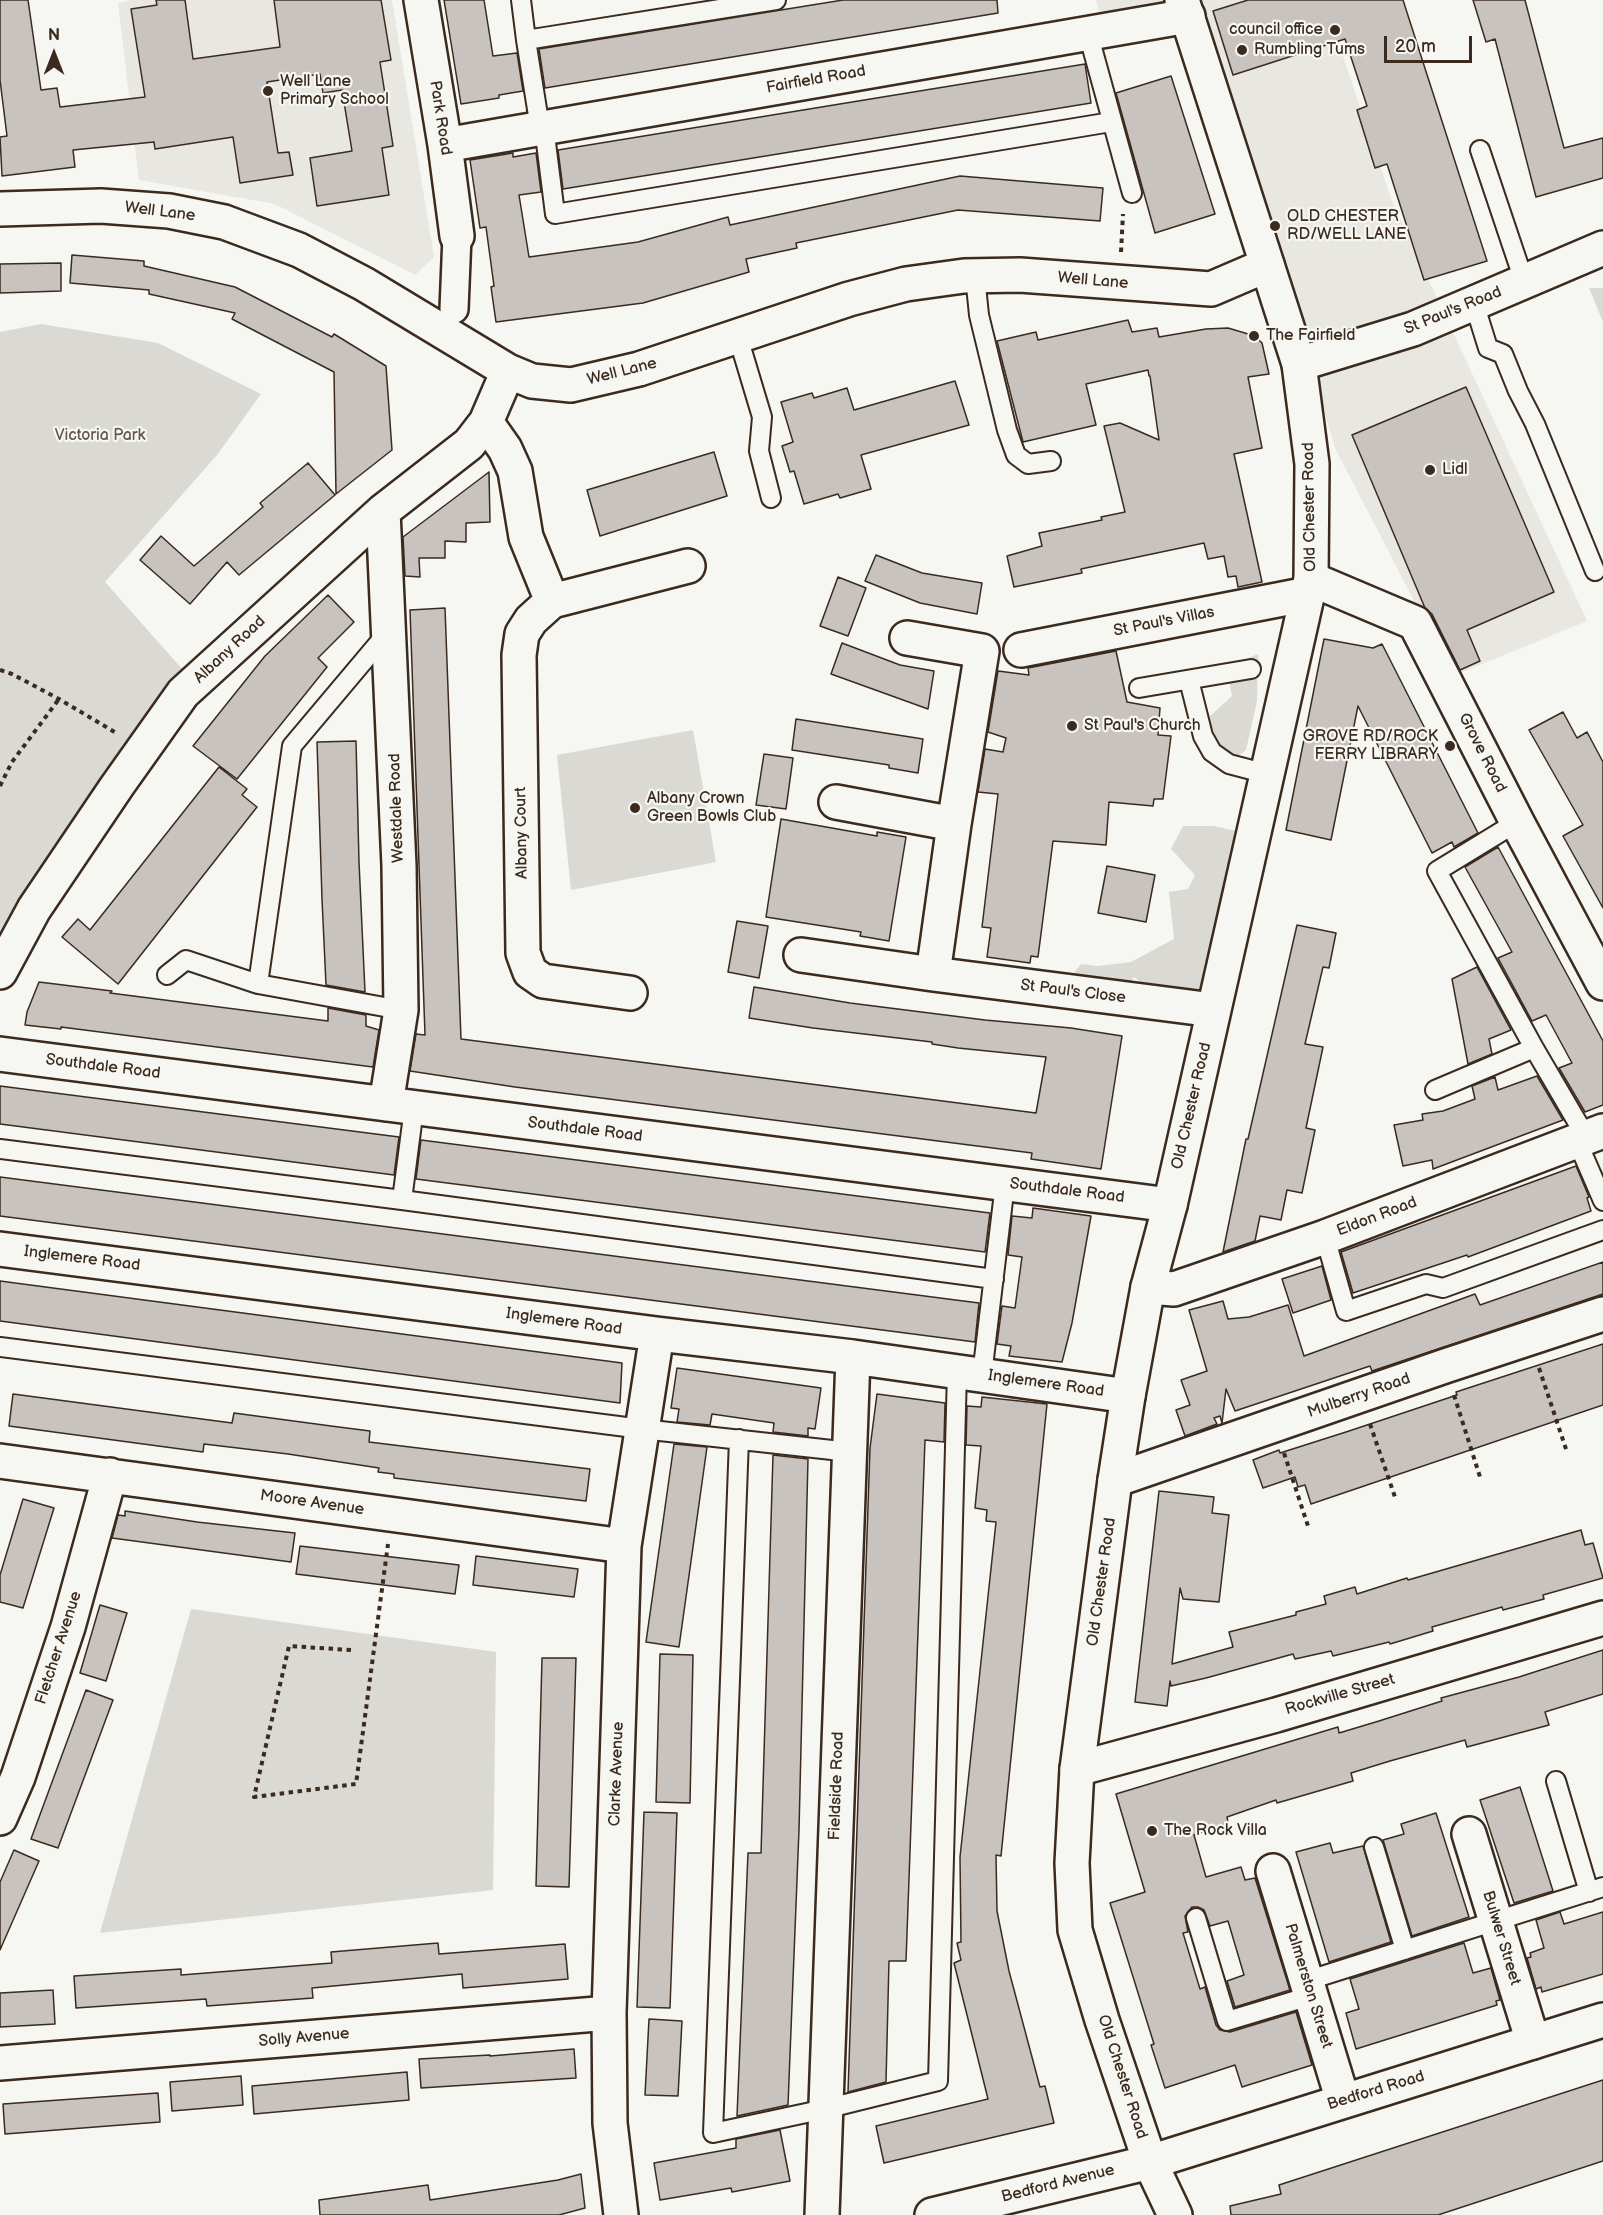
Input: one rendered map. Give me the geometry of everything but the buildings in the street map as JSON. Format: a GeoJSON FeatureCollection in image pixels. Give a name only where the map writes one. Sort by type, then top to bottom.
{"type":"FeatureCollection","features":[{"type":"Feature","properties":{"kind":"street","name":"Park Road"},"geometry":{"type":"LineString","coordinates":[[422,0],[457,236]]}},
{"type":"Feature","properties":{"kind":"street","name":"Fairfield Road"},"geometry":{"type":"LineString","coordinates":[[445,145],[1088,33],[1185,8]]}},
{"type":"Feature","properties":{"kind":"street","name":"Old Chester Road"},"geometry":{"type":"LineString","coordinates":[[1175,2215],[1150,2162],[1102,2020],[1076,1930],[1072,1863],[1077,1769],[1115,1480],[1148,1287],[1170,1205],[1309,586],[1312,464],[1299,364],[1185,8]]}},
{"type":"Feature","properties":{"kind":"street","name":"Well Lane"},"geometry":{"type":"LineString","coordinates":[[0,209],[101,206],[169,210],[224,222],[299,250],[364,284],[508,371],[532,381],[571,385],[639,369],[849,299],[906,284],[975,276],[1020,276],[1211,289],[1267,265]]}},
{"type":"Feature","properties":{"kind":"street"},"geometry":{"type":"LineString","coordinates":[[454,309],[457,236]]}},
{"type":"Feature","properties":{"kind":"street","name":"St Paul's Road"},"geometry":{"type":"LineString","coordinates":[[1299,364],[1413,329],[1603,248]]}},
{"type":"Feature","properties":{"kind":"street","name":"Albany Road"},"geometry":{"type":"LineString","coordinates":[[0,972],[33,909],[183,693],[384,511],[469,444],[486,422],[508,371]]}},
{"type":"Feature","properties":{"kind":"street"},"geometry":{"type":"LineString","coordinates":[[486,422],[505,449],[515,471],[526,537],[552,601]]}},
{"type":"Feature","properties":{"kind":"street","name":"Westdale Road"},"geometry":{"type":"LineString","coordinates":[[384,511],[399,855],[400,1106]]}},
{"type":"Feature","properties":{"kind":"street","name":"Albany Court"},"geometry":{"type":"LineString","coordinates":[[630,993],[543,981],[530,972],[523,953],[519,655],[522,634],[531,620],[552,601],[688,566]]}},
{"type":"Feature","properties":{"kind":"street","name":"St Paul's Villas"},"geometry":{"type":"LineString","coordinates":[[1021,650],[1309,586]]}},
{"type":"Feature","properties":{"kind":"street","name":"Grove Road"},"geometry":{"type":"LineString","coordinates":[[1309,586],[1415,623],[1603,983]]}},
{"type":"Feature","properties":{"kind":"street"},"geometry":{"type":"LineString","coordinates":[[907,638],[982,651],[933,974]]}},
{"type":"Feature","properties":{"kind":"street"},"geometry":{"type":"LineString","coordinates":[[836,802],[954,824]]}},
{"type":"Feature","properties":{"kind":"street","name":"St Paul's Close"},"geometry":{"type":"LineString","coordinates":[[801,955],[1214,1010]]}},
{"type":"Feature","properties":{"kind":"street","name":"Southdale Road"},"geometry":{"type":"LineString","coordinates":[[0,1054],[1170,1205]]}},
{"type":"Feature","properties":{"kind":"street","name":"Eldon Road"},"geometry":{"type":"LineString","coordinates":[[1148,1287],[1174,1289],[1325,1237],[1588,1136]]}},
{"type":"Feature","properties":{"kind":"street","name":"Inglemere Road"},"geometry":{"type":"LineString","coordinates":[[0,1249],[657,1334],[853,1357],[1128,1396]]}},
{"type":"Feature","properties":{"kind":"street","name":"Mulberry Road"},"geometry":{"type":"LineString","coordinates":[[1115,1480],[1444,1366],[1603,1314]]}},
{"type":"Feature","properties":{"kind":"street","name":"Clarke Avenue"},"geometry":{"type":"LineString","coordinates":[[621,2215],[610,2122],[609,2013],[624,1546],[657,1334]]}},
{"type":"Feature","properties":{"kind":"street","name":"Fieldside Road"},"geometry":{"type":"LineString","coordinates":[[822,2215],[853,1357]]}},
{"type":"Feature","properties":{"kind":"street","name":"Moore Avenue"},"geometry":{"type":"LineString","coordinates":[[0,1461],[624,1546]]}},
{"type":"Feature","properties":{"kind":"street","name":"Fletcher Avenue"},"geometry":{"type":"LineString","coordinates":[[0,1818],[18,1777],[68,1627],[110,1475]]}},
{"type":"Feature","properties":{"kind":"street","name":"Rockville Street"},"geometry":{"type":"LineString","coordinates":[[1077,1769],[1276,1714],[1603,1618]]}},
{"type":"Feature","properties":{"kind":"street","name":"Bulwer Street"},"geometry":{"type":"LineString","coordinates":[[1469,1834],[1533,2042]]}},
{"type":"Feature","properties":{"kind":"street","name":"Palmerston Street"},"geometry":{"type":"LineString","coordinates":[[1273,1871],[1343,2101]]}},
{"type":"Feature","properties":{"kind":"street","name":"Solly Avenue"},"geometry":{"type":"LineString","coordinates":[[0,2063],[609,2013]]}},
{"type":"Feature","properties":{"kind":"street","name":"Bedford Road"},"geometry":{"type":"LineString","coordinates":[[1150,2162],[1603,2020]]}},
{"type":"Feature","properties":{"kind":"street","name":"Bedford Avenue"},"geometry":{"type":"LineString","coordinates":[[932,2215],[1150,2162]]}},
{"type":"Feature","properties":{"kind":"lane"},"geometry":{"type":"LineString","coordinates":[[521,0],[555,214],[1111,122]]}},
{"type":"Feature","properties":{"kind":"lane"},"geometry":{"type":"LineString","coordinates":[[526,40],[776,0]]}},
{"type":"Feature","properties":{"kind":"lane"},"geometry":{"type":"LineString","coordinates":[[1088,33],[1132,193]]}},
{"type":"Feature","properties":{"kind":"lane"},"geometry":{"type":"LineString","coordinates":[[1480,150],[1524,281]]}},
{"type":"Feature","properties":{"kind":"lane"},"geometry":{"type":"LineString","coordinates":[[975,276],[979,315],[1007,430],[1016,455],[1028,464],[1051,461]]}},
{"type":"Feature","properties":{"kind":"lane"},"geometry":{"type":"LineString","coordinates":[[1474,303],[1488,348],[1503,354],[1535,424],[1595,571]]}},
{"type":"Feature","properties":{"kind":"lane"},"geometry":{"type":"LineString","coordinates":[[738,336],[762,417],[759,451],[771,498]]}},
{"type":"Feature","properties":{"kind":"lane"},"geometry":{"type":"LineString","coordinates":[[258,984],[292,746],[390,630]]}},
{"type":"Feature","properties":{"kind":"lane"},"geometry":{"type":"LineString","coordinates":[[1139,688],[1251,669]]}},
{"type":"Feature","properties":{"kind":"lane"},"geometry":{"type":"LineString","coordinates":[[1189,680],[1203,736],[1212,752],[1229,764],[1267,774]]}},
{"type":"Feature","properties":{"kind":"lane"},"geometry":{"type":"LineString","coordinates":[[1517,822],[1437,870],[1534,1048],[1588,1136],[1603,1201]]}},
{"type":"Feature","properties":{"kind":"lane"},"geometry":{"type":"LineString","coordinates":[[167,975],[186,960],[258,984],[401,1010]]}},
{"type":"Feature","properties":{"kind":"lane"},"geometry":{"type":"LineString","coordinates":[[1435,1089],[1534,1048]]}},
{"type":"Feature","properties":{"kind":"lane"},"geometry":{"type":"LineString","coordinates":[[400,1106],[402,1200]]}},
{"type":"Feature","properties":{"kind":"lane"},"geometry":{"type":"LineString","coordinates":[[0,1149],[402,1200],[994,1280]]}},
{"type":"Feature","properties":{"kind":"lane"},"geometry":{"type":"LineString","coordinates":[[739,1439],[713,2133],[825,2109],[938,2081],[970,1373],[994,1280],[1005,1184]]}},
{"type":"Feature","properties":{"kind":"lane"},"geometry":{"type":"LineString","coordinates":[[1325,1237],[1346,1311],[1426,1284],[1443,1288],[1603,1230]]}},
{"type":"Feature","properties":{"kind":"lane"},"geometry":{"type":"LineString","coordinates":[[0,1347],[642,1429],[850,1452]]}},
{"type":"Feature","properties":{"kind":"lane"},"geometry":{"type":"LineString","coordinates":[[1196,1918],[1227,2021],[1405,1950],[1596,1889],[1556,1782]]}},
{"type":"Feature","properties":{"kind":"lane"},"geometry":{"type":"LineString","coordinates":[[1374,1847],[1405,1950]]}},
{"type":"Feature","properties":{"kind":"path"},"geometry":{"type":"LineString","coordinates":[[1119,283],[1124,203],[1132,193]]}},
{"type":"Feature","properties":{"kind":"path"},"geometry":{"type":"LineString","coordinates":[[0,670],[59,699],[142,750]]}},
{"type":"Feature","properties":{"kind":"path"},"geometry":{"type":"LineString","coordinates":[[0,786],[12,762],[59,699]]}},
{"type":"Feature","properties":{"kind":"path"},"geometry":{"type":"LineString","coordinates":[[1529,1339],[1567,1452]]}},
{"type":"Feature","properties":{"kind":"path"},"geometry":{"type":"LineString","coordinates":[[1444,1366],[1480,1477]]}},
{"type":"Feature","properties":{"kind":"path"},"geometry":{"type":"LineString","coordinates":[[1360,1395],[1396,1500]]}},
{"type":"Feature","properties":{"kind":"path"},"geometry":{"type":"LineString","coordinates":[[1275,1425],[1308,1526]]}},
{"type":"Feature","properties":{"kind":"path"},"geometry":{"type":"LineString","coordinates":[[351,1650],[289,1646],[254,1797],[356,1784],[392,1514]]}},
{"type":"Feature","properties":{"kind":"shaded area","name":"Well Lane Primary School"},"geometry":{"type":"Polygon","coordinates":[[[131,0],[392,0],[434,257],[415,275],[275,204],[139,180],[118,3],[131,0]]]}},
{"type":"Feature","properties":{"kind":"shaded area"},"geometry":{"type":"Polygon","coordinates":[[[1096,0],[1324,0],[1392,201],[1587,621],[1453,676],[1335,448],[1202,1],[1101,18],[1096,0]]]}},
{"type":"Feature","properties":{"kind":"green space"},"geometry":{"type":"Polygon","coordinates":[[[1589,288],[1603,288],[1603,322],[1589,288]]]}},
{"type":"Feature","properties":{"kind":"green space","name":"Victoria Park"},"geometry":{"type":"Polygon","coordinates":[[[41,324],[158,343],[261,394],[217,455],[105,582],[191,679],[0,961],[0,332],[41,324]]]}},
{"type":"Feature","properties":{"kind":"green space"},"geometry":{"type":"Polygon","coordinates":[[[1258,654],[1257,701],[1246,750],[1223,768],[1205,750],[1208,718],[1232,696],[1228,675],[1244,660],[1258,654]]]}},
{"type":"Feature","properties":{"kind":"green space","name":"Albany Crown Green Bowls Club"},"geometry":{"type":"Polygon","coordinates":[[[693,730],[716,862],[571,890],[557,755],[693,730]]]}},
{"type":"Feature","properties":{"kind":"green space"},"geometry":{"type":"Polygon","coordinates":[[[1183,826],[1214,826],[1236,831],[1203,992],[1146,986],[1134,977],[1126,989],[1068,981],[1081,964],[1098,966],[1131,962],[1174,939],[1169,892],[1188,889],[1195,875],[1171,849],[1183,826]]]}},
{"type":"Feature","properties":{"kind":"green space"},"geometry":{"type":"Polygon","coordinates":[[[191,1609],[496,1652],[493,1890],[100,1933],[191,1609]]]}},
{"type":"Feature","properties":{"kind":"place","name":"council office"},"geometry":{"type":"Point","coordinates":[1335,30]}},
{"type":"Feature","properties":{"kind":"place","name":"Rumbling Tums"},"geometry":{"type":"Point","coordinates":[1242,50]}},
{"type":"Feature","properties":{"kind":"place","name":"Well Lane Primary School"},"geometry":{"type":"Point","coordinates":[268,91]}},
{"type":"Feature","properties":{"kind":"place","name":"OLD CHESTER RD/WELL LANE"},"geometry":{"type":"Point","coordinates":[1275,226]}},
{"type":"Feature","properties":{"kind":"place","name":"The Fairfield"},"geometry":{"type":"Point","coordinates":[1254,336]}},
{"type":"Feature","properties":{"kind":"place","name":"Lidl"},"geometry":{"type":"Point","coordinates":[1430,470]}},
{"type":"Feature","properties":{"kind":"place","name":"St Paul's Church"},"geometry":{"type":"Point","coordinates":[1072,726]}},
{"type":"Feature","properties":{"kind":"place","name":"GROVE RD/ROCK FERRY LIBRARY"},"geometry":{"type":"Point","coordinates":[1450,746]}},
{"type":"Feature","properties":{"kind":"place","name":"Albany Crown Green Bowls Club"},"geometry":{"type":"Point","coordinates":[635,808]}},
{"type":"Feature","properties":{"kind":"place","name":"The Rock Villa"},"geometry":{"type":"Point","coordinates":[1152,1831]}}]}
